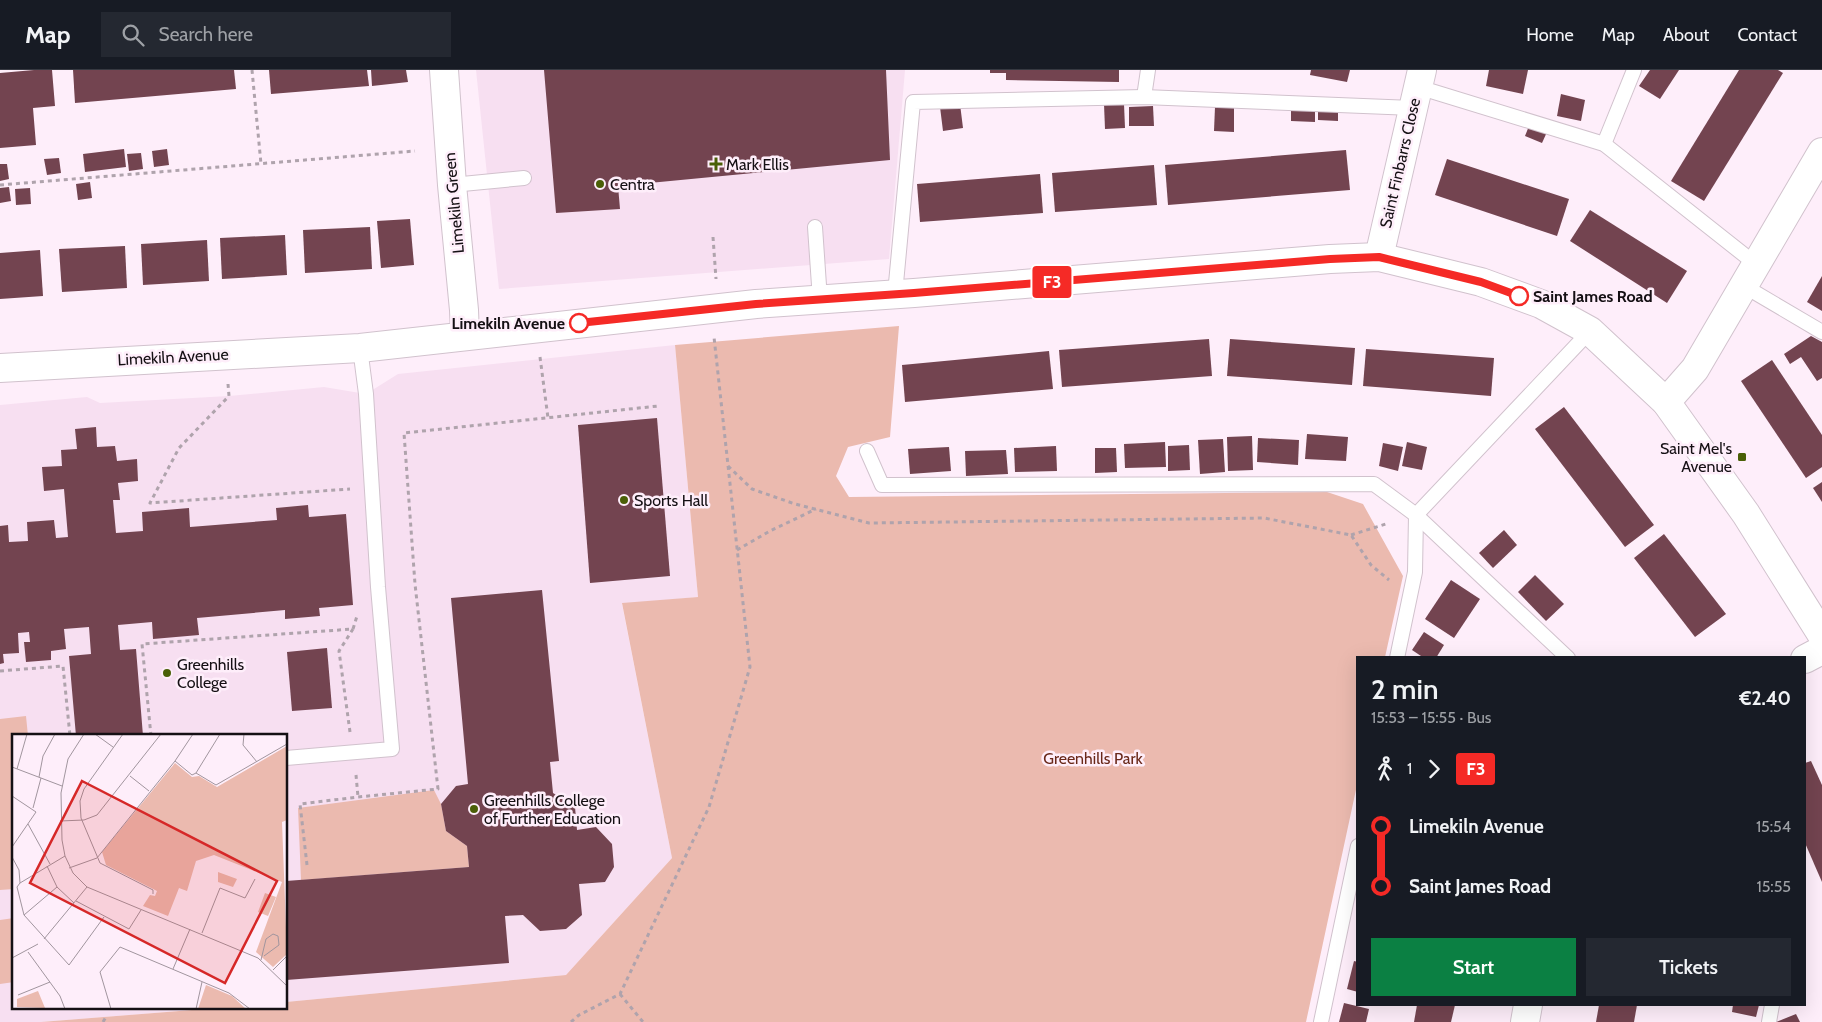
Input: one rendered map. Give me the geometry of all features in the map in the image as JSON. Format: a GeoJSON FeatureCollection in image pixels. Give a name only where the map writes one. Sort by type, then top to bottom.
{"type":"FeatureCollection","features":[{"type":"Feature","properties":{"kind":"street","name":"Limekiln Green"},"geometry":{"type":"LineString","coordinates":[[444,70],[465,336]]}},
{"type":"Feature","properties":{"kind":"street","name":"Saint Finbarrs Close"},"geometry":{"type":"LineString","coordinates":[[1379,257],[1418,88]]}},
{"type":"Feature","properties":{"kind":"street"},"geometry":{"type":"LineString","coordinates":[[1666,402],[1695,368],[1751,276],[1822,152]]}},
{"type":"Feature","properties":{"kind":"street"},"geometry":{"type":"LineString","coordinates":[[893,295],[1320,260],[1379,257],[1481,282],[1541,304],[1590,331],[1666,402],[1746,514],[1822,634]]}},
{"type":"Feature","properties":{"kind":"street","name":"Limekiln Avenue"},"geometry":{"type":"LineString","coordinates":[[0,368],[360,348],[712,308],[893,295]]}},
{"type":"Feature","properties":{"kind":"street"},"geometry":{"type":"LineString","coordinates":[[1806,658],[1822,650]]}},
{"type":"Feature","properties":{"kind":"street"},"geometry":{"type":"LineString","coordinates":[[1525,1022],[1528,1006]]}},
{"type":"Feature","properties":{"kind":"lane"},"geometry":{"type":"LineString","coordinates":[[1144,97],[1148,70]]}},
{"type":"Feature","properties":{"kind":"lane"},"geometry":{"type":"LineString","coordinates":[[1604,144],[1634,70]]}},
{"type":"Feature","properties":{"kind":"lane"},"geometry":{"type":"LineString","coordinates":[[893,295],[913,102],[1418,88],[1604,144],[1751,276],[1822,332]]}},
{"type":"Feature","properties":{"kind":"lane"},"geometry":{"type":"LineString","coordinates":[[452,185],[524,178]]}},
{"type":"Feature","properties":{"kind":"lane"},"geometry":{"type":"LineString","coordinates":[[815,227],[820,300]]}},
{"type":"Feature","properties":{"kind":"lane"},"geometry":{"type":"LineString","coordinates":[[1397,656],[1415,572],[1416,514],[1590,331]]}},
{"type":"Feature","properties":{"kind":"lane"},"geometry":{"type":"LineString","coordinates":[[288,758],[392,749],[378,587],[366,394],[360,348]]}},
{"type":"Feature","properties":{"kind":"lane"},"geometry":{"type":"LineString","coordinates":[[867,451],[882,485],[1374,484],[1416,514],[1566,656]]}},
{"type":"Feature","properties":{"kind":"lane"},"geometry":{"type":"LineString","coordinates":[[1321,1022],[1356,856]]}},
{"type":"Feature","properties":{"kind":"lane"},"geometry":{"type":"LineString","coordinates":[[1769,1022],[1772,1006]]}},
{"type":"Feature","properties":{"kind":"path"},"geometry":{"type":"LineString","coordinates":[[252,70],[261,164]]}},
{"type":"Feature","properties":{"kind":"path"},"geometry":{"type":"LineString","coordinates":[[0,185],[415,151]]}},
{"type":"Feature","properties":{"kind":"path"},"geometry":{"type":"LineString","coordinates":[[712,237],[717,283]]}},
{"type":"Feature","properties":{"kind":"path"},"geometry":{"type":"LineString","coordinates":[[571,1022],[578,1016],[620,994],[709,807],[750,667],[714,331]]}},
{"type":"Feature","properties":{"kind":"path"},"geometry":{"type":"LineString","coordinates":[[540,350],[548,418]]}},
{"type":"Feature","properties":{"kind":"path"},"geometry":{"type":"LineString","coordinates":[[229,396],[179,448],[150,503],[350,488],[350,498]]}},
{"type":"Feature","properties":{"kind":"path"},"geometry":{"type":"LineString","coordinates":[[404,433],[658,406]]}},
{"type":"Feature","properties":{"kind":"path"},"geometry":{"type":"LineString","coordinates":[[727,466],[752,489],[869,523],[1264,518],[1351,535],[1416,514]]}},
{"type":"Feature","properties":{"kind":"path"},"geometry":{"type":"LineString","coordinates":[[737,550],[770,531],[816,509]]}},
{"type":"Feature","properties":{"kind":"path"},"geometry":{"type":"LineString","coordinates":[[1351,535],[1376,570],[1400,588],[1412,589]]}},
{"type":"Feature","properties":{"kind":"path"},"geometry":{"type":"LineString","coordinates":[[358,613],[353,629],[339,651],[358,797]]}},
{"type":"Feature","properties":{"kind":"path"},"geometry":{"type":"LineString","coordinates":[[151,734],[142,644],[353,629]]}},
{"type":"Feature","properties":{"kind":"path"},"geometry":{"type":"LineString","coordinates":[[0,671],[63,666],[70,734]]}},
{"type":"Feature","properties":{"kind":"path"},"geometry":{"type":"LineString","coordinates":[[620,994],[643,1022]]}},
{"type":"Feature","properties":{"kind":"path"},"geometry":{"type":"LineString","coordinates":[[103,1022],[106,1017]]}},
{"type":"Feature","properties":{"kind":"shaded area"},"geometry":{"type":"Polygon","coordinates":[[[476,70],[905,70],[889,259],[499,289],[476,70]]]}},
{"type":"Feature","properties":{"kind":"shaded area","name":"Greenhills College"},"geometry":{"type":"Polygon","coordinates":[[[675,345],[698,597],[622,604],[672,858],[566,975],[288,1002],[288,734],[12,734],[12,1010],[192,1010],[41,1022],[0,1022],[0,405],[87,397],[100,403],[229,396],[324,387],[366,394],[398,374],[675,345]]]}},
{"type":"Feature","properties":{"kind":"green space","name":"Greenhills Park"},"geometry":{"type":"Polygon","coordinates":[[[899,326],[890,437],[848,447],[836,476],[849,497],[1327,492],[1363,504],[1403,576],[1385,656],[1356,656],[1356,790],[1306,1022],[41,1022],[192,1010],[288,1010],[288,1002],[566,975],[672,858],[622,603],[698,597],[675,345],[899,326]]]}},
{"type":"Feature","properties":{"kind":"green space"},"geometry":{"type":"Polygon","coordinates":[[[26,716],[28,734],[12,734],[12,889],[0,890],[0,719],[26,716]]]}},
{"type":"Feature","properties":{"kind":"green space"},"geometry":{"type":"Polygon","coordinates":[[[434,790],[441,804],[446,831],[467,846],[469,867],[301,880],[298,808],[434,790]]]}},
{"type":"Feature","properties":{"kind":"green space"},"geometry":{"type":"Polygon","coordinates":[[[12,918],[12,982],[0,984],[0,920],[12,918]]]}},
{"type":"Feature","properties":{"kind":"building"},"geometry":{"type":"Polygon","coordinates":[[[52,70],[55,106],[33,108],[36,145],[0,148],[0,73],[52,70]]]}},
{"type":"Feature","properties":{"kind":"building"},"geometry":{"type":"Polygon","coordinates":[[[73,70],[234,70],[236,89],[75,103],[73,70]]]}},
{"type":"Feature","properties":{"kind":"building"},"geometry":{"type":"Polygon","coordinates":[[[269,70],[367,70],[369,86],[271,94],[269,70]]]}},
{"type":"Feature","properties":{"kind":"building"},"geometry":{"type":"Polygon","coordinates":[[[371,70],[406,70],[408,82],[372,86],[371,70]]]}},
{"type":"Feature","properties":{"kind":"building"},"geometry":{"type":"Polygon","coordinates":[[[544,70],[886,70],[890,160],[618,186],[620,209],[556,213],[544,70]]]}},
{"type":"Feature","properties":{"kind":"building"},"geometry":{"type":"Polygon","coordinates":[[[990,70],[1119,70],[1119,82],[1006,80],[1006,73],[990,73],[990,70]]]}},
{"type":"Feature","properties":{"kind":"building"},"geometry":{"type":"Polygon","coordinates":[[[1311,70],[1350,70],[1347,82],[1310,75],[1311,70]]]}},
{"type":"Feature","properties":{"kind":"building"},"geometry":{"type":"Polygon","coordinates":[[[1489,70],[1528,70],[1523,94],[1486,86],[1489,70]]]}},
{"type":"Feature","properties":{"kind":"building"},"geometry":{"type":"Polygon","coordinates":[[[1650,70],[1679,70],[1660,99],[1639,86],[1650,70]]]}},
{"type":"Feature","properties":{"kind":"building"},"geometry":{"type":"Polygon","coordinates":[[[1739,70],[1778,70],[1783,73],[1704,201],[1671,181],[1739,70]]]}},
{"type":"Feature","properties":{"kind":"building"},"geometry":{"type":"Polygon","coordinates":[[[1561,94],[1585,100],[1581,121],[1557,116],[1561,94]]]}},
{"type":"Feature","properties":{"kind":"building"},"geometry":{"type":"Polygon","coordinates":[[[960,104],[963,128],[943,131],[940,107],[960,104]]]}},
{"type":"Feature","properties":{"kind":"building"},"geometry":{"type":"Polygon","coordinates":[[[1104,104],[1124,104],[1125,128],[1105,129],[1104,104]]]}},
{"type":"Feature","properties":{"kind":"building"},"geometry":{"type":"Polygon","coordinates":[[[1153,106],[1154,126],[1129,126],[1129,107],[1153,106]]]}},
{"type":"Feature","properties":{"kind":"building"},"geometry":{"type":"Polygon","coordinates":[[[1291,106],[1315,107],[1315,122],[1291,121],[1291,106]]]}},
{"type":"Feature","properties":{"kind":"building"},"geometry":{"type":"Polygon","coordinates":[[[1215,107],[1234,108],[1234,132],[1214,131],[1215,107]]]}},
{"type":"Feature","properties":{"kind":"building"},"geometry":{"type":"Polygon","coordinates":[[[1318,107],[1338,108],[1338,121],[1318,120],[1318,107]]]}},
{"type":"Feature","properties":{"kind":"building"},"geometry":{"type":"Polygon","coordinates":[[[1529,126],[1547,132],[1542,143],[1525,136],[1529,126]]]}},
{"type":"Feature","properties":{"kind":"building"},"geometry":{"type":"Polygon","coordinates":[[[124,149],[126,167],[85,172],[83,154],[124,149]]]}},
{"type":"Feature","properties":{"kind":"building"},"geometry":{"type":"Polygon","coordinates":[[[167,149],[169,165],[154,167],[152,151],[167,149]]]}},
{"type":"Feature","properties":{"kind":"building"},"geometry":{"type":"Polygon","coordinates":[[[1346,150],[1350,190],[1168,205],[1165,165],[1346,150]]]}},
{"type":"Feature","properties":{"kind":"building"},"geometry":{"type":"Polygon","coordinates":[[[141,153],[143,169],[129,171],[127,154],[141,153]]]}},
{"type":"Feature","properties":{"kind":"building"},"geometry":{"type":"Polygon","coordinates":[[[59,158],[61,173],[47,175],[44,159],[59,158]]]}},
{"type":"Feature","properties":{"kind":"building"},"geometry":{"type":"Polygon","coordinates":[[[1447,159],[1569,199],[1557,236],[1435,195],[1447,159]]]}},
{"type":"Feature","properties":{"kind":"building"},"geometry":{"type":"Polygon","coordinates":[[[0,164],[7,164],[9,179],[0,181],[0,164]]]}},
{"type":"Feature","properties":{"kind":"building"},"geometry":{"type":"Polygon","coordinates":[[[1154,165],[1157,205],[1055,212],[1052,173],[1154,165]]]}},
{"type":"Feature","properties":{"kind":"building"},"geometry":{"type":"Polygon","coordinates":[[[1040,174],[1043,213],[920,222],[917,184],[1040,174]]]}},
{"type":"Feature","properties":{"kind":"building"},"geometry":{"type":"Polygon","coordinates":[[[90,182],[92,198],[78,200],[76,184],[90,182]]]}},
{"type":"Feature","properties":{"kind":"building"},"geometry":{"type":"Polygon","coordinates":[[[9,187],[11,201],[0,203],[0,188],[9,187]]]}},
{"type":"Feature","properties":{"kind":"building"},"geometry":{"type":"Polygon","coordinates":[[[30,188],[31,204],[16,205],[15,189],[30,188]]]}},
{"type":"Feature","properties":{"kind":"building"},"geometry":{"type":"Polygon","coordinates":[[[1590,210],[1687,271],[1667,303],[1570,241],[1590,210]]]}},
{"type":"Feature","properties":{"kind":"building"},"geometry":{"type":"Polygon","coordinates":[[[410,219],[414,265],[381,268],[377,221],[410,219]]]}},
{"type":"Feature","properties":{"kind":"building"},"geometry":{"type":"Polygon","coordinates":[[[370,227],[372,269],[305,273],[303,230],[370,227]]]}},
{"type":"Feature","properties":{"kind":"building"},"geometry":{"type":"Polygon","coordinates":[[[285,235],[287,275],[222,279],[220,238],[285,235]]]}},
{"type":"Feature","properties":{"kind":"building"},"geometry":{"type":"Polygon","coordinates":[[[207,240],[209,281],[143,285],[141,244],[207,240]]]}},
{"type":"Feature","properties":{"kind":"building"},"geometry":{"type":"Polygon","coordinates":[[[125,246],[127,288],[62,292],[59,249],[125,246]]]}},
{"type":"Feature","properties":{"kind":"building"},"geometry":{"type":"Polygon","coordinates":[[[40,250],[43,296],[0,299],[0,253],[40,250]]]}},
{"type":"Feature","properties":{"kind":"building"},"geometry":{"type":"Polygon","coordinates":[[[1822,276],[1822,311],[1807,302],[1822,276]]]}},
{"type":"Feature","properties":{"kind":"building"},"geometry":{"type":"Polygon","coordinates":[[[1811,336],[1822,342],[1822,378],[1817,381],[1801,357],[1790,364],[1784,354],[1811,336]]]}},
{"type":"Feature","properties":{"kind":"building"},"geometry":{"type":"Polygon","coordinates":[[[1209,339],[1212,376],[1062,387],[1059,350],[1209,339]]]}},
{"type":"Feature","properties":{"kind":"building"},"geometry":{"type":"Polygon","coordinates":[[[1230,339],[1355,348],[1352,385],[1227,376],[1230,339]]]}},
{"type":"Feature","properties":{"kind":"building"},"geometry":{"type":"Polygon","coordinates":[[[1366,349],[1494,358],[1491,396],[1363,386],[1366,349]]]}},
{"type":"Feature","properties":{"kind":"building"},"geometry":{"type":"Polygon","coordinates":[[[1049,351],[1053,389],[905,402],[902,365],[1049,351]]]}},
{"type":"Feature","properties":{"kind":"building"},"geometry":{"type":"Polygon","coordinates":[[[1772,360],[1822,435],[1822,467],[1806,478],[1741,381],[1772,360]]]}},
{"type":"Feature","properties":{"kind":"building"},"geometry":{"type":"Polygon","coordinates":[[[1564,407],[1654,525],[1625,547],[1535,429],[1564,407]]]}},
{"type":"Feature","properties":{"kind":"building","name":"Sports Hall"},"geometry":{"type":"Polygon","coordinates":[[[657,418],[670,576],[590,583],[578,425],[657,418]]]}},
{"type":"Feature","properties":{"kind":"building"},"geometry":{"type":"Polygon","coordinates":[[[96,427],[97,447],[115,446],[117,461],[137,459],[138,481],[118,483],[120,500],[113,500],[116,533],[143,531],[142,512],[189,508],[190,527],[277,520],[276,508],[308,505],[309,517],[346,514],[353,605],[319,608],[320,616],[285,619],[285,610],[197,618],[199,635],[153,639],[152,622],[118,625],[120,650],[136,649],[143,734],[76,734],[69,656],[91,654],[89,627],[64,629],[66,649],[51,651],[51,660],[26,662],[24,642],[30,642],[29,632],[18,633],[19,653],[3,654],[4,663],[0,664],[0,526],[8,525],[9,542],[28,541],[27,522],[54,520],[56,538],[68,537],[64,489],[44,491],[42,467],[62,466],[61,450],[77,449],[75,429],[96,427]]]}},
{"type":"Feature","properties":{"kind":"building"},"geometry":{"type":"Polygon","coordinates":[[[1307,434],[1348,437],[1346,461],[1305,459],[1307,434]]]}},
{"type":"Feature","properties":{"kind":"building"},"geometry":{"type":"Polygon","coordinates":[[[1252,436],[1253,470],[1228,471],[1227,437],[1252,436]]]}},
{"type":"Feature","properties":{"kind":"building"},"geometry":{"type":"Polygon","coordinates":[[[1258,438],[1299,440],[1298,465],[1257,462],[1258,438]]]}},
{"type":"Feature","properties":{"kind":"building"},"geometry":{"type":"Polygon","coordinates":[[[1223,439],[1225,472],[1200,474],[1198,440],[1223,439]]]}},
{"type":"Feature","properties":{"kind":"building"},"geometry":{"type":"Polygon","coordinates":[[[1165,442],[1166,467],[1125,468],[1124,444],[1165,442]]]}},
{"type":"Feature","properties":{"kind":"building"},"geometry":{"type":"Polygon","coordinates":[[[1407,442],[1427,447],[1422,470],[1402,466],[1407,442]]]}},
{"type":"Feature","properties":{"kind":"building"},"geometry":{"type":"Polygon","coordinates":[[[1383,443],[1403,447],[1398,471],[1379,466],[1383,443]]]}},
{"type":"Feature","properties":{"kind":"building"},"geometry":{"type":"Polygon","coordinates":[[[1189,445],[1190,470],[1168,471],[1168,446],[1189,445]]]}},
{"type":"Feature","properties":{"kind":"building"},"geometry":{"type":"Polygon","coordinates":[[[1056,446],[1057,471],[1015,472],[1014,448],[1056,446]]]}},
{"type":"Feature","properties":{"kind":"building"},"geometry":{"type":"Polygon","coordinates":[[[949,447],[951,471],[910,474],[908,449],[949,447]]]}},
{"type":"Feature","properties":{"kind":"building"},"geometry":{"type":"Polygon","coordinates":[[[1095,448],[1116,448],[1117,472],[1095,473],[1095,448]]]}},
{"type":"Feature","properties":{"kind":"building"},"geometry":{"type":"Polygon","coordinates":[[[1006,450],[1008,474],[966,476],[965,451],[1006,450]]]}},
{"type":"Feature","properties":{"kind":"building"},"geometry":{"type":"Polygon","coordinates":[[[1822,482],[1822,502],[1813,488],[1822,482]]]}},
{"type":"Feature","properties":{"kind":"building"},"geometry":{"type":"Polygon","coordinates":[[[1504,530],[1517,545],[1493,568],[1479,553],[1504,530]]]}},
{"type":"Feature","properties":{"kind":"building"},"geometry":{"type":"Polygon","coordinates":[[[1664,534],[1726,614],[1695,637],[1634,558],[1664,534]]]}},
{"type":"Feature","properties":{"kind":"building"},"geometry":{"type":"Polygon","coordinates":[[[1535,575],[1564,604],[1546,621],[1518,592],[1535,575]]]}},
{"type":"Feature","properties":{"kind":"building"},"geometry":{"type":"Polygon","coordinates":[[[1451,580],[1480,599],[1454,638],[1425,619],[1451,580]]]}},
{"type":"Feature","properties":{"kind":"building"},"geometry":{"type":"Polygon","coordinates":[[[542,590],[559,761],[550,762],[553,793],[575,807],[577,830],[596,827],[612,844],[614,867],[605,882],[579,884],[582,915],[566,929],[540,931],[523,915],[505,916],[509,963],[288,980],[288,881],[469,867],[467,846],[446,831],[441,804],[456,786],[468,784],[451,598],[542,590]]]}},
{"type":"Feature","properties":{"kind":"building"},"geometry":{"type":"Polygon","coordinates":[[[1424,632],[1444,645],[1437,656],[1421,656],[1412,650],[1424,632]]]}},
{"type":"Feature","properties":{"kind":"building"},"geometry":{"type":"Polygon","coordinates":[[[327,648],[332,708],[292,711],[287,652],[327,648]]]}},
{"type":"Feature","properties":{"kind":"building"},"geometry":{"type":"Polygon","coordinates":[[[1811,761],[1822,785],[1822,882],[1806,845],[1806,763],[1811,761]]]}},
{"type":"Feature","properties":{"kind":"building"},"geometry":{"type":"Polygon","coordinates":[[[1354,961],[1356,962],[1356,991],[1347,989],[1354,961]]]}},
{"type":"Feature","properties":{"kind":"building"},"geometry":{"type":"Polygon","coordinates":[[[1344,1003],[1369,1009],[1366,1022],[1339,1022],[1344,1003]]]}},
{"type":"Feature","properties":{"kind":"building"},"geometry":{"type":"Polygon","coordinates":[[[1417,1006],[1455,1006],[1451,1022],[1414,1022],[1417,1006]]]}},
{"type":"Feature","properties":{"kind":"building"},"geometry":{"type":"Polygon","coordinates":[[[1599,1006],[1637,1006],[1634,1022],[1596,1022],[1599,1006]]]}},
{"type":"Feature","properties":{"kind":"building"},"geometry":{"type":"Polygon","coordinates":[[[1733,1006],[1759,1006],[1756,1017],[1732,1012],[1733,1006]]]}},
{"type":"Feature","properties":{"kind":"building"},"geometry":{"type":"Polygon","coordinates":[[[1796,1014],[1800,1022],[1776,1022],[1796,1014]]]}},
{"type":"Feature","properties":{"kind":"bus line","name":"F3"},"geometry":{"type":"LineString","coordinates":[[579,323],[756,304],[1330,259],[1379,257],[1481,282],[1519,296]]}},
{"type":"Feature","properties":{"kind":"place","name":"Mark Ellis"},"geometry":{"type":"Point","coordinates":[716,164]}},
{"type":"Feature","properties":{"kind":"place","name":"Centra"},"geometry":{"type":"Point","coordinates":[600,184]}},
{"type":"Feature","properties":{"kind":"place","name":"Saint James Road"},"geometry":{"type":"Point","coordinates":[1519,296]}},
{"type":"Feature","properties":{"kind":"place","name":"Limekiln Avenue"},"geometry":{"type":"Point","coordinates":[579,323]}},
{"type":"Feature","properties":{"kind":"place","name":"Saint Mel's Avenue"},"geometry":{"type":"Point","coordinates":[1742,457]}},
{"type":"Feature","properties":{"kind":"place","name":"Sports Hall"},"geometry":{"type":"Point","coordinates":[624,500]}},
{"type":"Feature","properties":{"kind":"place","name":"Greenhills College"},"geometry":{"type":"Point","coordinates":[167,673]}},
{"type":"Feature","properties":{"kind":"place","name":"Greenhills College of Further Education"},"geometry":{"type":"Point","coordinates":[474,809]}}]}
